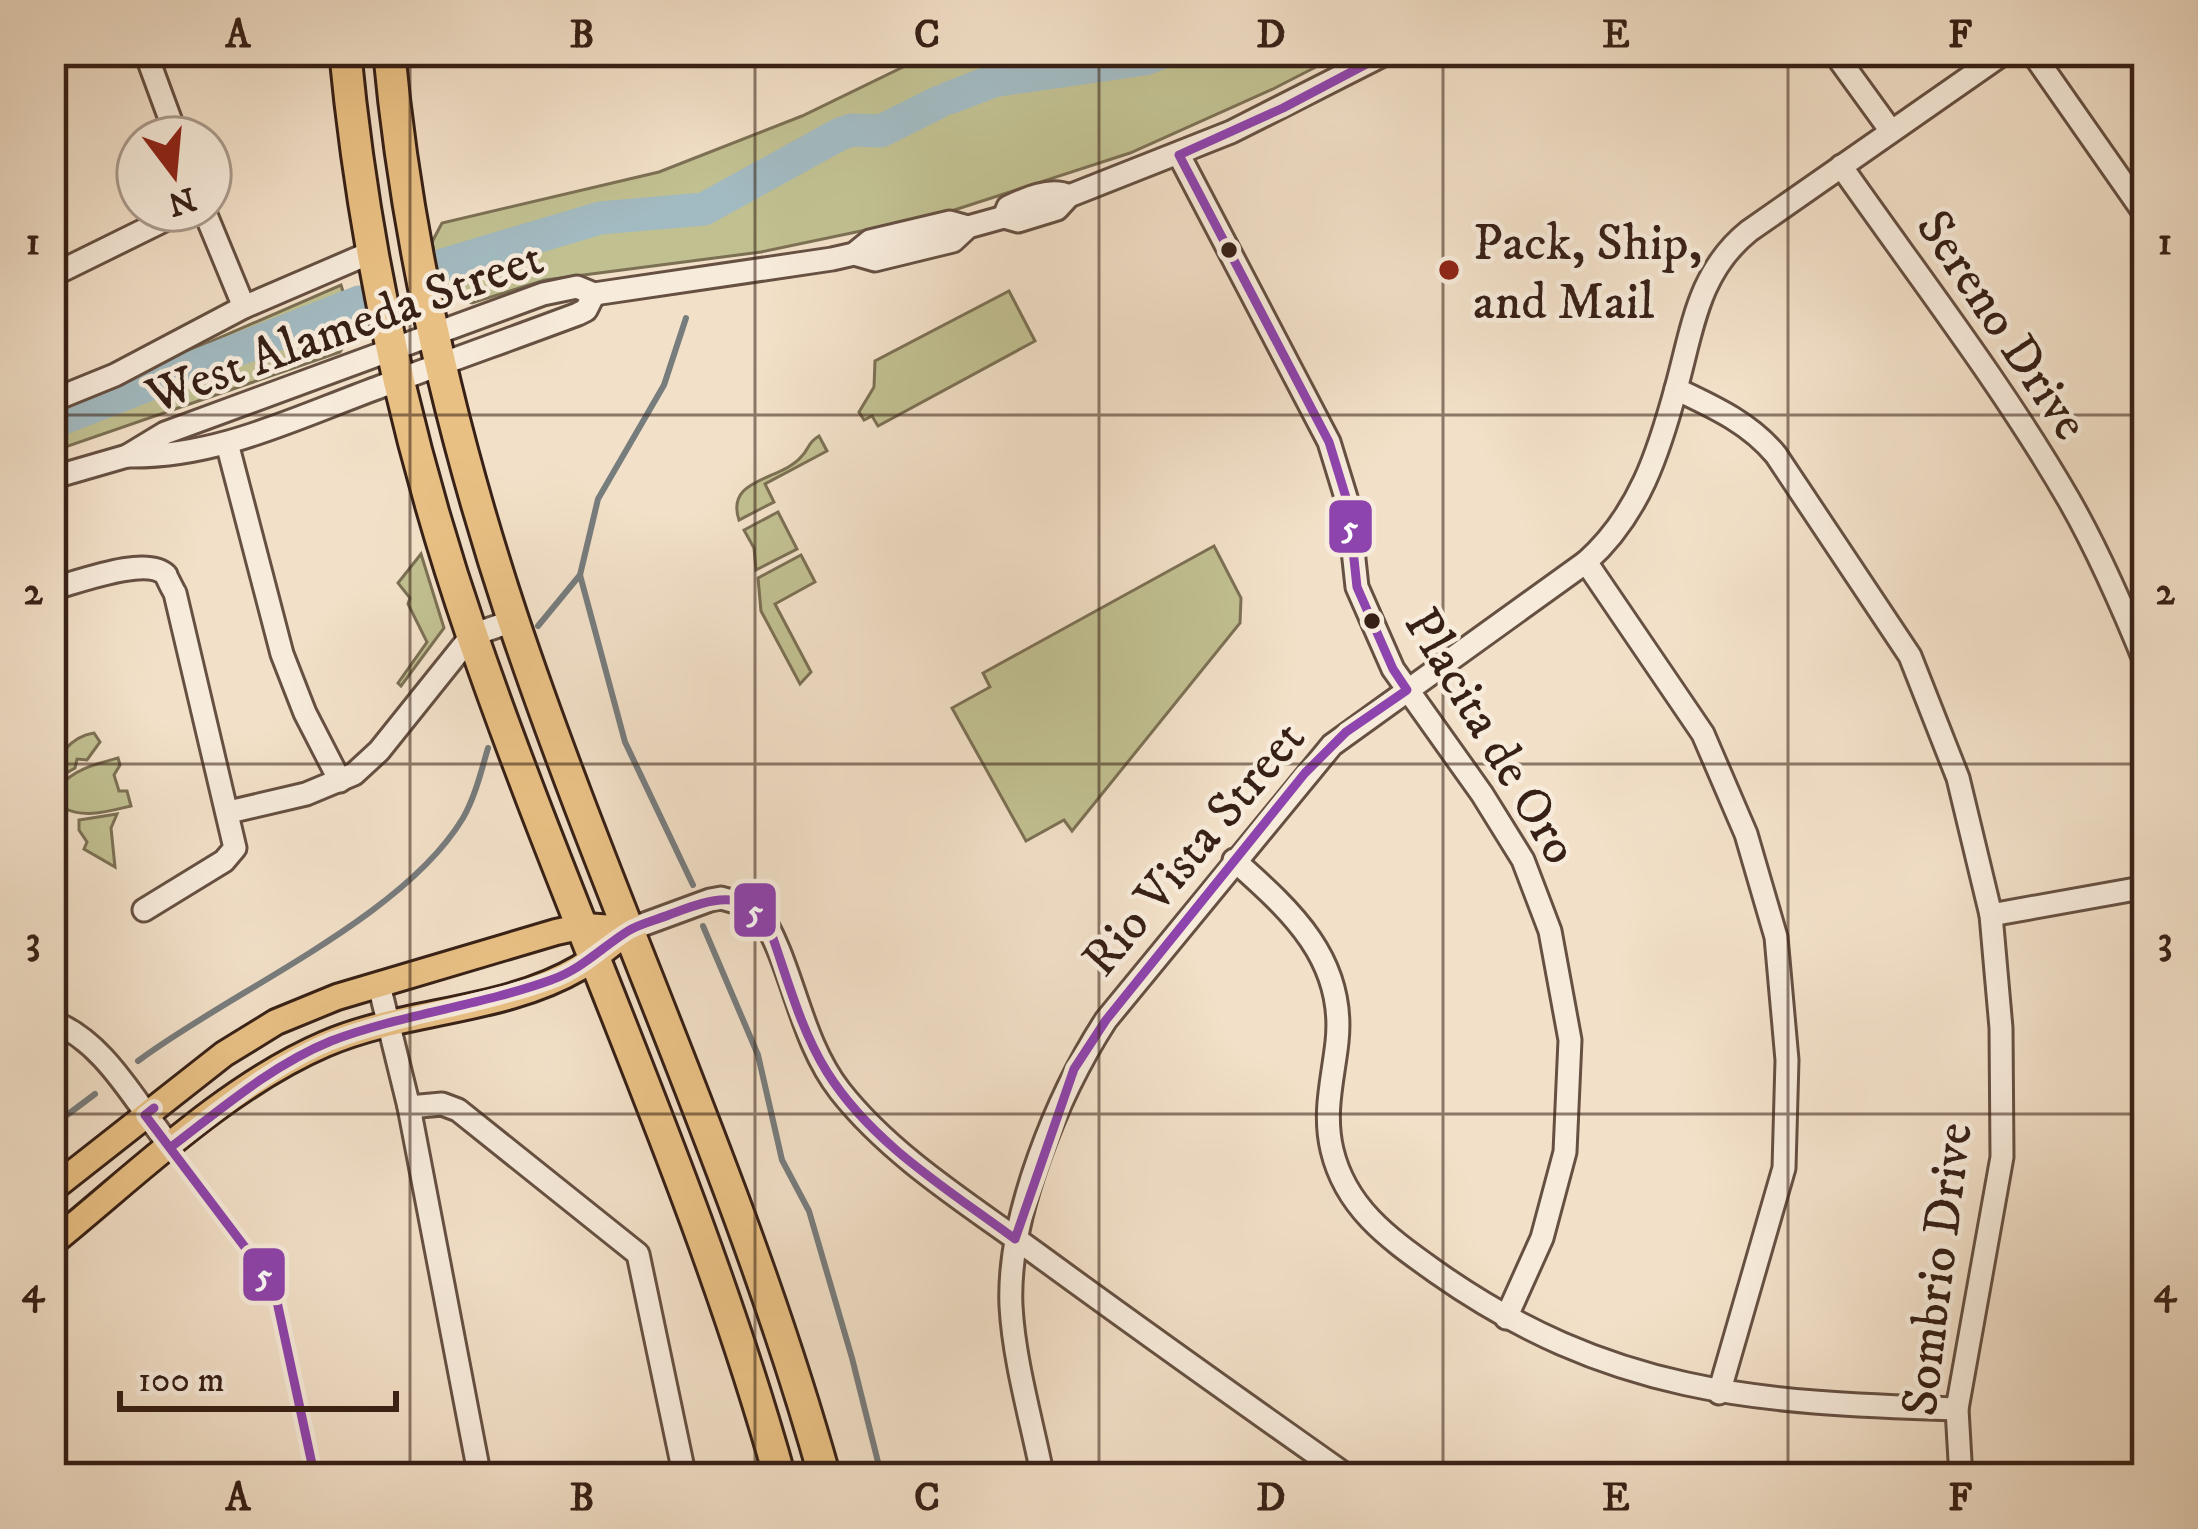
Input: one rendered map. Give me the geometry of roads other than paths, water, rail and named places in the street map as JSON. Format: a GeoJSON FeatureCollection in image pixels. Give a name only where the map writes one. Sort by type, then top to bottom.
{"type":"FeatureCollection","features":[{"type":"Feature","properties":{"kind":"highway"},"geometry":{"type":"LineString","coordinates":[[345,51],[371,252],[429,500],[472,635],[731,1322],[780,1478]]}},
{"type":"Feature","properties":{"kind":"highway"},"geometry":{"type":"LineString","coordinates":[[389,51],[403,172],[436,350],[476,502],[514,621],[642,925],[825,1478]]}},
{"type":"Feature","properties":{"kind":"main road"},"geometry":{"type":"LineString","coordinates":[[51,1190],[224,1054],[276,1022],[379,985],[584,926],[642,925]]}},
{"type":"Feature","properties":{"kind":"main road"},"geometry":{"type":"LineString","coordinates":[[51,1244],[256,1082],[302,1054],[348,1034],[524,990],[572,971],[642,925]]}},
{"type":"Feature","properties":{"kind":"street"},"geometry":{"type":"LineString","coordinates":[[146,51],[168,114]]}},
{"type":"Feature","properties":{"kind":"street","name":"West Alameda Street"},"geometry":{"type":"LineString","coordinates":[[436,350],[543,294],[578,287],[594,294],[854,254],[867,260],[953,241],[968,227],[1004,217],[1013,222],[1024,220],[1057,209],[1069,196],[1179,155],[1283,108],[1391,51]]}},
{"type":"Feature","properties":{"kind":"street"},"geometry":{"type":"LineString","coordinates":[[1833,51],[1892,131]]}},
{"type":"Feature","properties":{"kind":"street","name":"Rio Vista Street"},"geometry":{"type":"LineString","coordinates":[[1043,1478],[1011,1307],[1015,1239],[1074,1069],[1106,1020],[1332,745],[1586,562],[1633,508],[1676,388],[1697,304],[1724,254],[1749,230],[2007,51]]}},
{"type":"Feature","properties":{"kind":"street"},"geometry":{"type":"LineString","coordinates":[[2031,51],[2147,217]]}},
{"type":"Feature","properties":{"kind":"street","name":"Placita de Oro"},"geometry":{"type":"LineString","coordinates":[[1179,155],[1329,442],[1348,504],[1357,586],[1393,669],[1523,860],[1550,931],[1570,1040],[1565,1152],[1542,1238],[1506,1318]]}},
{"type":"Feature","properties":{"kind":"street","name":"Sereno Drive"},"geometry":{"type":"LineString","coordinates":[[1841,166],[2016,415],[2068,499],[2108,574],[2147,667]]}},
{"type":"Feature","properties":{"kind":"street"},"geometry":{"type":"LineString","coordinates":[[51,276],[136,234]]}},
{"type":"Feature","properties":{"kind":"street"},"geometry":{"type":"LineString","coordinates":[[214,234],[244,307]]}},
{"type":"Feature","properties":{"kind":"street"},"geometry":{"type":"LineString","coordinates":[[51,401],[115,375],[244,307],[371,252]]}},
{"type":"Feature","properties":{"kind":"street","name":"West Alameda Street"},"geometry":{"type":"LineString","coordinates":[[51,478],[127,456],[165,433],[436,350],[578,314],[586,310],[594,294]]}},
{"type":"Feature","properties":{"kind":"street","name":"West Alameda Street"},"geometry":{"type":"LineString","coordinates":[[127,456],[170,457],[227,443],[396,365]]}},
{"type":"Feature","properties":{"kind":"street","name":"Sombrio Drive"},"geometry":{"type":"LineString","coordinates":[[1676,388],[1728,415],[1766,442],[1910,656],[1958,778],[1991,915],[2001,1028],[2002,1157],[1957,1409],[1961,1478]]}},
{"type":"Feature","properties":{"kind":"street"},"geometry":{"type":"LineString","coordinates":[[227,443],[282,654],[340,781]]}},
{"type":"Feature","properties":{"kind":"street"},"geometry":{"type":"LineString","coordinates":[[1586,562],[1703,734],[1746,834],[1776,937],[1787,1060],[1784,1168],[1719,1393]]}},
{"type":"Feature","properties":{"kind":"street"},"geometry":{"type":"LineString","coordinates":[[51,590],[152,567],[166,576],[175,593],[235,839],[232,855],[144,910]]}},
{"type":"Feature","properties":{"kind":"street"},"geometry":{"type":"LineString","coordinates":[[229,812],[340,781],[379,752],[472,635],[514,621]]}},
{"type":"Feature","properties":{"kind":"street"},"geometry":{"type":"LineString","coordinates":[[1234,860],[1301,922],[1328,970],[1338,1025],[1327,1117],[1334,1157],[1349,1192],[1374,1225],[1399,1246],[1506,1318],[1664,1382],[1834,1406],[1957,1409]]}},
{"type":"Feature","properties":{"kind":"street"},"geometry":{"type":"LineString","coordinates":[[1991,915],[2147,887]]}},
{"type":"Feature","properties":{"kind":"street"},"geometry":{"type":"LineString","coordinates":[[642,925],[721,898],[758,908],[818,1055],[845,1097],[894,1146],[1015,1239],[1351,1478]]}},
{"type":"Feature","properties":{"kind":"street"},"geometry":{"type":"LineString","coordinates":[[379,985],[409,1107],[480,1478]]}},
{"type":"Feature","properties":{"kind":"street"},"geometry":{"type":"LineString","coordinates":[[51,1021],[82,1036],[98,1051],[171,1147]]}},
{"type":"Feature","properties":{"kind":"street"},"geometry":{"type":"LineString","coordinates":[[409,1107],[442,1104],[458,1110],[629,1244],[644,1268],[685,1478]]}},
{"type":"Feature","properties":{"kind":"waterway"},"geometry":{"type":"LineString","coordinates":[[949,98],[993,81],[1145,59],[1166,51]]}},
{"type":"Feature","properties":{"kind":"waterway"},"geometry":{"type":"LineString","coordinates":[[439,266],[600,218],[704,209],[840,134],[881,131],[939,102]]}},
{"type":"Feature","properties":{"kind":"waterway"},"geometry":{"type":"LineString","coordinates":[[51,423],[359,302]]}},
{"type":"Feature","properties":{"kind":"waterway"},"geometry":{"type":"LineString","coordinates":[[686,318],[664,385],[598,499],[580,575],[625,742],[693,885]]}},
{"type":"Feature","properties":{"kind":"waterway"},"geometry":{"type":"LineString","coordinates":[[538,626],[580,575]]}},
{"type":"Feature","properties":{"kind":"waterway"},"geometry":{"type":"LineString","coordinates":[[138,1061],[314,950],[400,888],[436,854],[463,818],[488,748]]}},
{"type":"Feature","properties":{"kind":"waterway"},"geometry":{"type":"LineString","coordinates":[[703,926],[758,1055],[782,1160],[809,1211],[882,1478]]}},
{"type":"Feature","properties":{"kind":"waterway"},"geometry":{"type":"LineString","coordinates":[[51,1127],[95,1094]]}},
{"type":"Feature","properties":{"kind":"place","name":"Pack, Ship, and Mail"},"geometry":{"type":"Point","coordinates":[1449,270]}}]}
